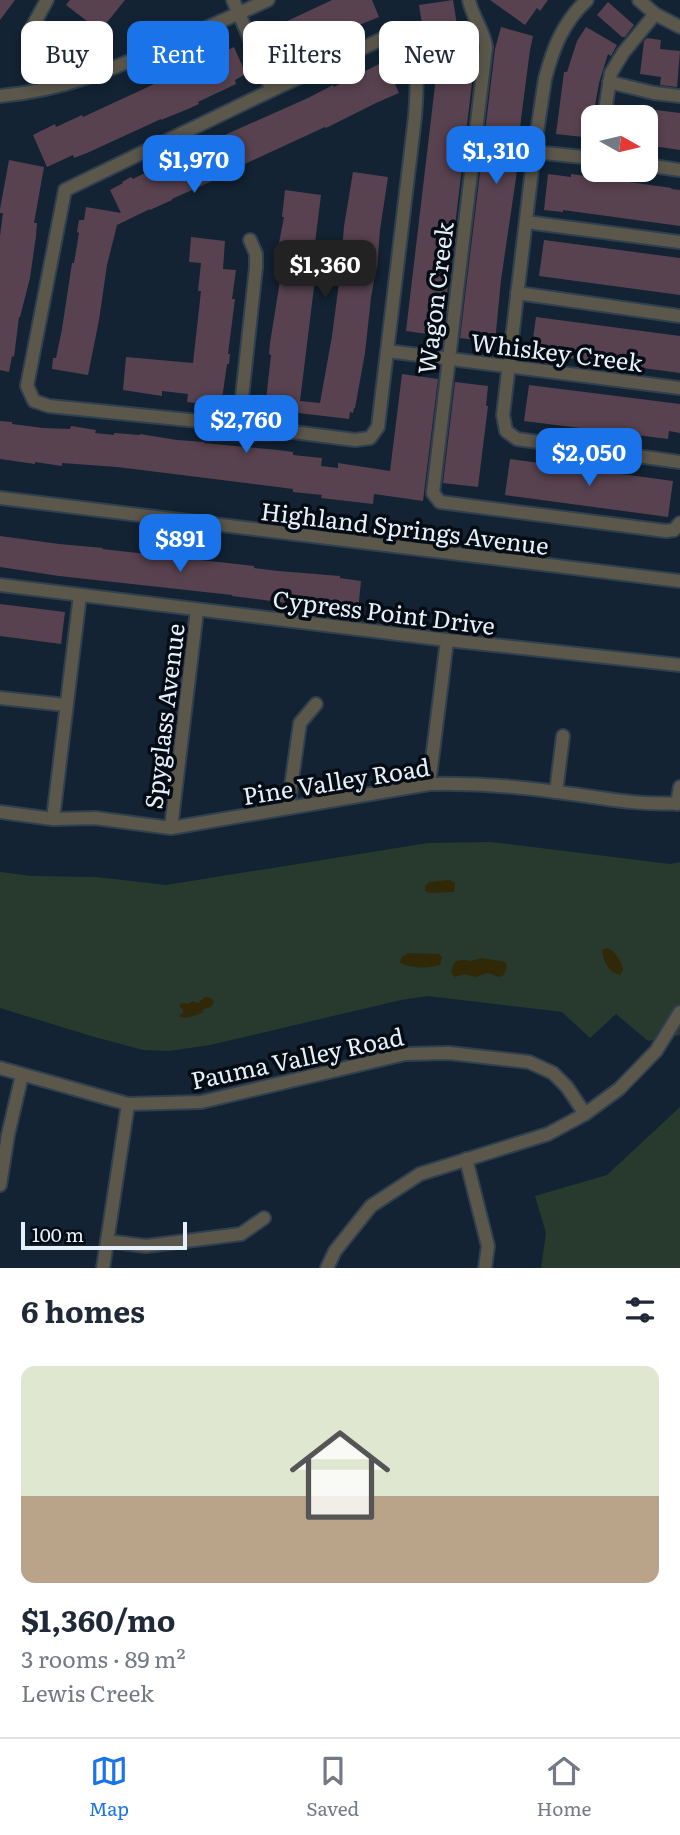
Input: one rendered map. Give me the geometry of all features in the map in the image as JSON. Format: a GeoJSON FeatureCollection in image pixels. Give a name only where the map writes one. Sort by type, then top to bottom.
{"type":"FeatureCollection","features":[{"type":"Feature","properties":{"kind":"street"},"geometry":{"type":"LineString","coordinates":[[35,21],[47,0]]}},
{"type":"Feature","properties":{"kind":"street"},"geometry":{"type":"LineString","coordinates":[[233,0],[272,90]]}},
{"type":"Feature","properties":{"kind":"street"},"geometry":{"type":"LineString","coordinates":[[0,96],[42,91],[81,81],[119,67],[268,0]]}},
{"type":"Feature","properties":{"kind":"street","name":"Wagon Creek"},"geometry":{"type":"LineString","coordinates":[[469,0],[486,47],[433,493],[440,502],[666,531],[674,530],[680,523]]}},
{"type":"Feature","properties":{"kind":"street"},"geometry":{"type":"LineString","coordinates":[[587,0],[571,16],[561,32],[545,79],[503,423],[506,431],[516,439],[680,462]]}},
{"type":"Feature","properties":{"kind":"street"},"geometry":{"type":"LineString","coordinates":[[639,0],[655,14],[680,27]]}},
{"type":"Feature","properties":{"kind":"street"},"geometry":{"type":"LineString","coordinates":[[606,105],[611,73],[623,53],[655,14]]}},
{"type":"Feature","properties":{"kind":"street"},"geometry":{"type":"LineString","coordinates":[[404,35],[411,46],[417,90],[378,427],[370,438],[355,440],[49,406],[34,401],[27,386],[65,190],[272,90],[382,39],[404,35]]}},
{"type":"Feature","properties":{"kind":"street"},"geometry":{"type":"LineString","coordinates":[[609,82],[680,96]]}},
{"type":"Feature","properties":{"kind":"street"},"geometry":{"type":"LineString","coordinates":[[534,152],[581,157]]}},
{"type":"Feature","properties":{"kind":"street"},"geometry":{"type":"LineString","coordinates":[[658,167],[680,170]]}},
{"type":"Feature","properties":{"kind":"street"},"geometry":{"type":"LineString","coordinates":[[526,222],[680,242]]}},
{"type":"Feature","properties":{"kind":"street"},"geometry":{"type":"LineString","coordinates":[[239,425],[257,268],[256,254],[250,240]]}},
{"type":"Feature","properties":{"kind":"street"},"geometry":{"type":"LineString","coordinates":[[517,293],[680,316]]}},
{"type":"Feature","properties":{"kind":"street","name":"Whiskey Creek"},"geometry":{"type":"LineString","coordinates":[[387,351],[680,388]]}},
{"type":"Feature","properties":{"kind":"street","name":"Highland Springs Avenue"},"geometry":{"type":"LineString","coordinates":[[0,498],[680,581]]}},
{"type":"Feature","properties":{"kind":"street","name":"Cypress Point Drive"},"geometry":{"type":"LineString","coordinates":[[0,585],[447,640],[680,665]]}},
{"type":"Feature","properties":{"kind":"street"},"geometry":{"type":"LineString","coordinates":[[53,819],[80,595]]}},
{"type":"Feature","properties":{"kind":"street","name":"Spyglass Avenue"},"geometry":{"type":"LineString","coordinates":[[171,828],[197,610]]}},
{"type":"Feature","properties":{"kind":"street"},"geometry":{"type":"LineString","coordinates":[[429,784],[447,640]]}},
{"type":"Feature","properties":{"kind":"street"},"geometry":{"type":"LineString","coordinates":[[0,698],[66,705]]}},
{"type":"Feature","properties":{"kind":"street"},"geometry":{"type":"LineString","coordinates":[[288,808],[300,723],[316,704]]}},
{"type":"Feature","properties":{"kind":"street"},"geometry":{"type":"LineString","coordinates":[[555,792],[563,736]]}},
{"type":"Feature","properties":{"kind":"street","name":"Pine Valley Road"},"geometry":{"type":"LineString","coordinates":[[0,812],[53,819],[95,818],[171,828],[429,784],[472,783],[639,803],[679,803]]}},
{"type":"Feature","properties":{"kind":"street"},"geometry":{"type":"LineString","coordinates":[[679,803],[680,787]]}},
{"type":"Feature","properties":{"kind":"street"},"geometry":{"type":"LineString","coordinates":[[327,1268],[335,1251],[372,1206],[420,1174],[548,1134],[585,1114],[619,1089],[656,1051],[680,1012]]}},
{"type":"Feature","properties":{"kind":"street","name":"Pauma Valley Road"},"geometry":{"type":"LineString","coordinates":[[0,1068],[128,1104],[201,1102],[405,1054],[449,1052],[529,1062],[553,1073],[567,1087],[585,1114]]}},
{"type":"Feature","properties":{"kind":"street"},"geometry":{"type":"LineString","coordinates":[[0,1185],[22,1075]]}},
{"type":"Feature","properties":{"kind":"street"},"geometry":{"type":"LineString","coordinates":[[103,1268],[128,1104]]}},
{"type":"Feature","properties":{"kind":"street"},"geometry":{"type":"LineString","coordinates":[[466,1159],[488,1246],[485,1268]]}},
{"type":"Feature","properties":{"kind":"street"},"geometry":{"type":"LineString","coordinates":[[107,1241],[146,1246],[241,1234],[264,1218]]}},
{"type":"Feature","properties":{"kind":"green space"},"geometry":{"type":"Polygon","coordinates":[[[491,842],[670,864],[680,862],[680,1035],[648,1041],[616,1014],[590,1038],[562,1012],[427,996],[210,1045],[169,1051],[143,1050],[0,1008],[0,872],[32,876],[96,877],[166,885],[428,843],[491,842]]]}},
{"type":"Feature","properties":{"kind":"green space"},"geometry":{"type":"Polygon","coordinates":[[[680,1107],[680,1268],[541,1268],[546,1233],[535,1196],[607,1175],[680,1107]]]}},
{"type":"Feature","properties":{"kind":"sand"},"geometry":{"type":"Polygon","coordinates":[[[450,880],[455,883],[454,892],[425,891],[429,882],[450,880]]]}},
{"type":"Feature","properties":{"kind":"sand"},"geometry":{"type":"Polygon","coordinates":[[[607,948],[620,960],[623,970],[620,975],[613,972],[605,962],[602,950],[607,948]]]}},
{"type":"Feature","properties":{"kind":"sand"},"geometry":{"type":"Polygon","coordinates":[[[408,953],[439,954],[442,957],[440,965],[415,967],[400,963],[401,958],[408,953]]]}},
{"type":"Feature","properties":{"kind":"sand"},"geometry":{"type":"Polygon","coordinates":[[[482,958],[505,962],[507,966],[504,975],[499,977],[488,973],[475,977],[465,974],[455,977],[451,973],[456,961],[482,958]]]}},
{"type":"Feature","properties":{"kind":"sand"},"geometry":{"type":"Polygon","coordinates":[[[205,997],[214,1002],[211,1007],[193,1016],[179,1016],[183,1013],[179,1006],[181,1003],[198,1003],[205,997]]]}},
{"type":"Feature","properties":{"kind":"building"},"geometry":{"type":"Polygon","coordinates":[[[0,0],[15,0],[0,20],[0,0]]]}},
{"type":"Feature","properties":{"kind":"building"},"geometry":{"type":"Polygon","coordinates":[[[70,0],[125,0],[108,21],[87,21],[66,5],[70,0]]]}},
{"type":"Feature","properties":{"kind":"building"},"geometry":{"type":"Polygon","coordinates":[[[332,0],[372,0],[379,17],[365,23],[287,21],[332,0]]]}},
{"type":"Feature","properties":{"kind":"building"},"geometry":{"type":"Polygon","coordinates":[[[453,0],[456,21],[422,21],[419,5],[453,0]]]}},
{"type":"Feature","properties":{"kind":"building"},"geometry":{"type":"Polygon","coordinates":[[[490,0],[548,0],[540,11],[537,8],[525,25],[490,0]]]}},
{"type":"Feature","properties":{"kind":"building"},"geometry":{"type":"Polygon","coordinates":[[[608,2],[634,25],[625,37],[597,15],[608,2]]]}},
{"type":"Feature","properties":{"kind":"building"},"geometry":{"type":"Polygon","coordinates":[[[501,27],[533,36],[495,342],[460,338],[495,49],[501,27]]]}},
{"type":"Feature","properties":{"kind":"building"},"geometry":{"type":"Polygon","coordinates":[[[586,27],[617,45],[611,56],[608,54],[595,105],[581,105],[581,137],[556,134],[564,72],[567,72],[577,41],[586,27]]]}},
{"type":"Feature","properties":{"kind":"building"},"geometry":{"type":"Polygon","coordinates":[[[647,38],[661,40],[660,49],[680,51],[677,87],[660,85],[661,77],[640,74],[644,41],[647,38]]]}},
{"type":"Feature","properties":{"kind":"building"},"geometry":{"type":"Polygon","coordinates":[[[234,47],[243,67],[243,76],[235,80],[236,84],[188,109],[87,153],[74,158],[73,155],[47,167],[33,135],[55,124],[56,127],[82,115],[83,117],[154,84],[229,84],[229,49],[234,47]]]}},
{"type":"Feature","properties":{"kind":"building"},"geometry":{"type":"Polygon","coordinates":[[[379,64],[379,84],[395,84],[399,93],[117,225],[107,265],[88,375],[52,369],[74,263],[79,220],[84,220],[86,207],[121,213],[110,190],[122,182],[333,85],[365,84],[365,71],[379,64]]]}},
{"type":"Feature","properties":{"kind":"building"},"geometry":{"type":"Polygon","coordinates":[[[435,84],[472,84],[442,336],[406,331],[435,84]]]}},
{"type":"Feature","properties":{"kind":"building"},"geometry":{"type":"Polygon","coordinates":[[[658,110],[680,113],[680,150],[658,147],[658,110]]]}},
{"type":"Feature","properties":{"kind":"building"},"geometry":{"type":"Polygon","coordinates":[[[9,160],[44,167],[34,223],[37,223],[30,278],[19,317],[14,357],[12,356],[9,372],[0,370],[0,236],[3,213],[0,213],[0,209],[9,160]]]}},
{"type":"Feature","properties":{"kind":"building"},"geometry":{"type":"Polygon","coordinates":[[[353,172],[388,177],[365,353],[355,408],[353,413],[350,412],[349,419],[265,409],[270,343],[284,244],[279,243],[285,190],[321,195],[314,251],[318,251],[300,401],[320,403],[332,336],[353,172]]]}},
{"type":"Feature","properties":{"kind":"building"},"geometry":{"type":"Polygon","coordinates":[[[548,174],[581,175],[581,182],[629,182],[680,190],[680,226],[563,210],[544,210],[548,174]]]}},
{"type":"Feature","properties":{"kind":"building"},"geometry":{"type":"Polygon","coordinates":[[[191,237],[225,241],[223,269],[236,270],[229,364],[221,406],[187,402],[188,394],[162,391],[162,396],[123,390],[126,357],[193,363],[201,291],[198,291],[201,263],[189,262],[191,237]]]}},
{"type":"Feature","properties":{"kind":"building"},"geometry":{"type":"Polygon","coordinates":[[[544,240],[680,258],[680,295],[539,276],[544,240]]]}},
{"type":"Feature","properties":{"kind":"building"},"geometry":{"type":"Polygon","coordinates":[[[536,317],[680,336],[680,373],[531,353],[536,317]]]}},
{"type":"Feature","properties":{"kind":"building"},"geometry":{"type":"Polygon","coordinates":[[[402,374],[438,379],[423,501],[374,494],[373,504],[321,498],[322,495],[293,492],[293,489],[117,467],[62,463],[62,466],[0,459],[0,421],[43,428],[70,429],[71,426],[96,430],[95,433],[140,434],[278,450],[293,452],[293,455],[322,458],[321,466],[338,468],[338,463],[390,471],[402,374]]]}},
{"type":"Feature","properties":{"kind":"building"},"geometry":{"type":"Polygon","coordinates":[[[455,382],[488,386],[478,487],[443,483],[455,382]]]}},
{"type":"Feature","properties":{"kind":"building"},"geometry":{"type":"Polygon","coordinates":[[[529,385],[680,404],[680,433],[669,431],[668,439],[524,421],[529,385]]]}},
{"type":"Feature","properties":{"kind":"building"},"geometry":{"type":"Polygon","coordinates":[[[510,459],[673,481],[668,517],[505,495],[510,459]]]}},
{"type":"Feature","properties":{"kind":"building"},"geometry":{"type":"Polygon","coordinates":[[[0,536],[278,571],[340,576],[361,581],[358,612],[0,567],[0,536]]]}},
{"type":"Feature","properties":{"kind":"building"},"geometry":{"type":"Polygon","coordinates":[[[0,604],[65,612],[61,644],[0,636],[0,604]]]}}]}
